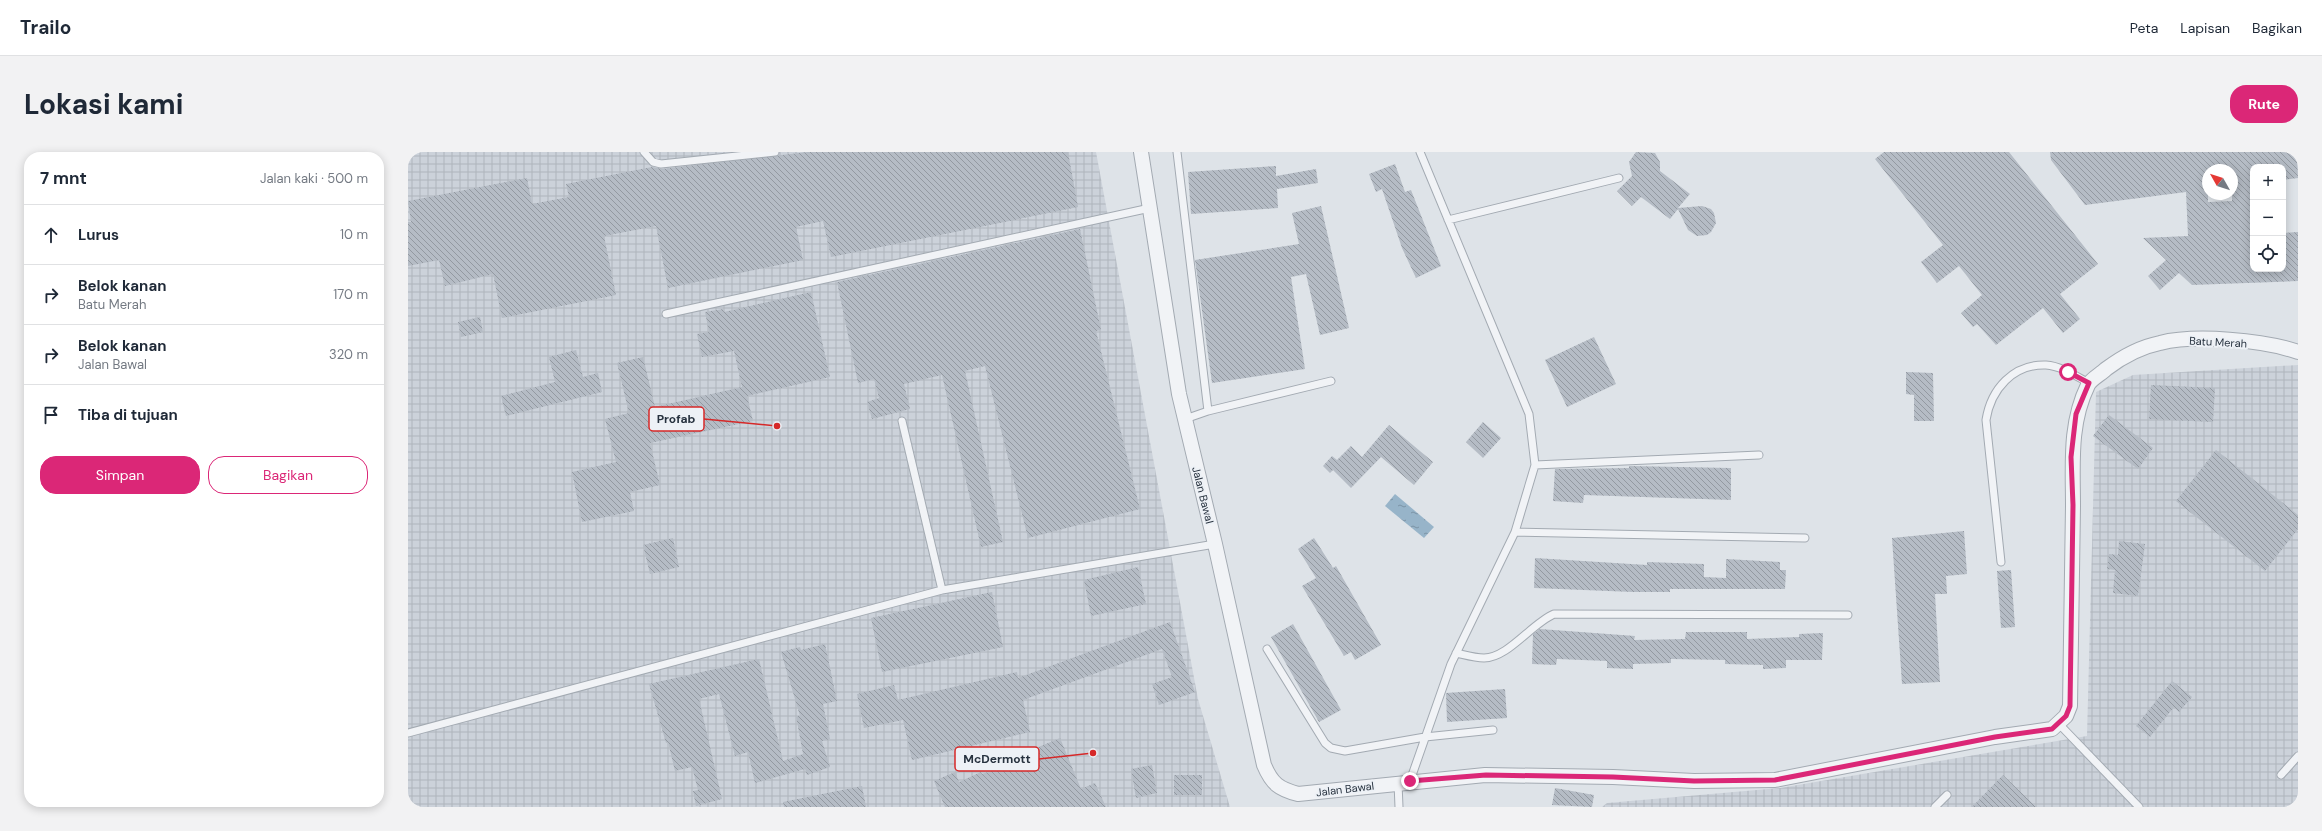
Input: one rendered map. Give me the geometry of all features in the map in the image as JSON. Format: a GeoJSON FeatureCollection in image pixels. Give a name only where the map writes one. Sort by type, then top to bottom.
{"type":"FeatureCollection","features":[{"type":"Feature","properties":{"kind":"street","name":"Jalan Bawal"},"geometry":{"type":"LineString","coordinates":[[1141,152],[1179,394],[1215,544],[1264,765],[1270,780],[1283,790],[1298,794],[1404,782],[1486,775],[1613,777],[1694,781],[1775,780],[1995,737],[2052,729],[2059,724]]}},
{"type":"Feature","properties":{"kind":"street","name":"Batu Merah"},"geometry":{"type":"LineString","coordinates":[[2059,724],[2070,706],[2073,505],[2071,457],[2076,414],[2089,383],[2113,364],[2136,351],[2161,342],[2199,338],[2249,342],[2298,352]]}},
{"type":"Feature","properties":{"kind":"lane"},"geometry":{"type":"LineString","coordinates":[[644,152],[653,162],[661,164],[775,152]]}},
{"type":"Feature","properties":{"kind":"lane"},"geometry":{"type":"LineString","coordinates":[[1177,152],[1208,411]]}},
{"type":"Feature","properties":{"kind":"lane"},"geometry":{"type":"LineString","coordinates":[[1399,807],[1404,782],[1425,737],[1456,653],[1515,532],[1535,465],[1529,414],[1420,152]]}},
{"type":"Feature","properties":{"kind":"lane"},"geometry":{"type":"LineString","coordinates":[[1448,220],[1620,178]]}},
{"type":"Feature","properties":{"kind":"lane"},"geometry":{"type":"LineString","coordinates":[[666,314],[1150,208]]}},
{"type":"Feature","properties":{"kind":"lane"},"geometry":{"type":"LineString","coordinates":[[2001,562],[1986,420],[1988,406],[1996,389],[2008,377],[2024,368],[2047,365],[2068,372],[2089,383]]}},
{"type":"Feature","properties":{"kind":"lane"},"geometry":{"type":"LineString","coordinates":[[1185,419],[1208,411],[1331,381]]}},
{"type":"Feature","properties":{"kind":"lane"},"geometry":{"type":"LineString","coordinates":[[902,421],[942,590]]}},
{"type":"Feature","properties":{"kind":"lane"},"geometry":{"type":"LineString","coordinates":[[1535,465],[1759,455]]}},
{"type":"Feature","properties":{"kind":"lane"},"geometry":{"type":"LineString","coordinates":[[1515,532],[1805,538]]}},
{"type":"Feature","properties":{"kind":"lane"},"geometry":{"type":"LineString","coordinates":[[408,733],[942,590],[1215,544]]}},
{"type":"Feature","properties":{"kind":"lane"},"geometry":{"type":"LineString","coordinates":[[1456,653],[1485,658],[1494,655],[1505,650],[1543,619],[1554,614],[1848,615]]}},
{"type":"Feature","properties":{"kind":"lane"},"geometry":{"type":"LineString","coordinates":[[1267,649],[1325,743],[1331,748],[1345,751],[1425,737],[1493,730]]}},
{"type":"Feature","properties":{"kind":"lane"},"geometry":{"type":"LineString","coordinates":[[2059,724],[2139,807]]}},
{"type":"Feature","properties":{"kind":"lane"},"geometry":{"type":"LineString","coordinates":[[2281,775],[2298,756]]}},
{"type":"Feature","properties":{"kind":"lane"},"geometry":{"type":"LineString","coordinates":[[1936,807],[1947,794]]}},
{"type":"Feature","properties":{"kind":"shaded area"},"geometry":{"type":"Polygon","coordinates":[[[408,152],[1096,152],[1198,699],[1230,807],[408,807],[408,152]]]}},
{"type":"Feature","properties":{"kind":"shaded area"},"geometry":{"type":"Polygon","coordinates":[[[2298,365],[2298,807],[1602,807],[1607,803],[1780,788],[2087,736],[2096,392],[2133,375],[2298,365]]]}},
{"type":"Feature","properties":{"kind":"water"},"geometry":{"type":"Polygon","coordinates":[[[1395,494],[1434,527],[1424,538],[1385,506],[1395,494]]]}},
{"type":"Feature","properties":{"kind":"building"},"geometry":{"type":"Polygon","coordinates":[[[808,152],[1068,152],[1078,207],[831,257],[823,221],[796,227],[803,260],[668,288],[656,226],[604,236],[616,295],[502,318],[493,274],[445,286],[439,260],[408,266],[408,222],[411,222],[408,201],[527,178],[532,204],[569,197],[566,184],[652,167],[662,169],[808,152]]]}},
{"type":"Feature","properties":{"kind":"building"},"geometry":{"type":"Polygon","coordinates":[[[1636,152],[1655,153],[1660,162],[1660,171],[1690,194],[1678,208],[1702,206],[1711,209],[1714,213],[1716,223],[1711,232],[1707,235],[1697,236],[1688,230],[1678,209],[1670,219],[1641,197],[1632,206],[1617,191],[1632,176],[1629,162],[1636,152]]]}},
{"type":"Feature","properties":{"kind":"building"},"geometry":{"type":"Polygon","coordinates":[[[1884,152],[2009,152],[2098,264],[2060,294],[2080,319],[2063,333],[2043,308],[1996,345],[1977,324],[1973,327],[1961,313],[1982,295],[1959,266],[1937,283],[1921,262],[1943,245],[1875,159],[1884,152]]]}},
{"type":"Feature","properties":{"kind":"building"},"geometry":{"type":"Polygon","coordinates":[[[2050,152],[2297,152],[2298,178],[2286,180],[2286,164],[2250,164],[2250,272],[2286,272],[2286,233],[2298,232],[2298,281],[2192,285],[2179,273],[2160,290],[2148,276],[2166,260],[2143,238],[2188,236],[2186,192],[2085,205],[2051,160],[2050,152]]]}},
{"type":"Feature","properties":{"kind":"building"},"geometry":{"type":"Polygon","coordinates":[[[1395,164],[1405,192],[1411,190],[1441,266],[1416,278],[1402,248],[1382,189],[1376,192],[1369,174],[1395,164]]]}},
{"type":"Feature","properties":{"kind":"building"},"geometry":{"type":"Polygon","coordinates":[[[1276,166],[1276,176],[1316,169],[1318,183],[1277,189],[1278,208],[1191,214],[1188,172],[1276,166]]]}},
{"type":"Feature","properties":{"kind":"building"},"geometry":{"type":"Polygon","coordinates":[[[1321,206],[1349,328],[1320,335],[1306,274],[1291,277],[1305,369],[1212,383],[1195,260],[1299,244],[1292,213],[1321,206]]]}},
{"type":"Feature","properties":{"kind":"building"},"geometry":{"type":"Polygon","coordinates":[[[1080,229],[1101,330],[1096,331],[1140,509],[1028,538],[985,366],[965,371],[1003,542],[981,547],[942,375],[904,384],[910,409],[872,419],[867,402],[879,398],[874,379],[858,383],[837,282],[1080,229]]]}},
{"type":"Feature","properties":{"kind":"building"},"geometry":{"type":"Polygon","coordinates":[[[811,292],[830,377],[747,396],[753,421],[650,443],[660,485],[630,492],[634,511],[582,522],[572,472],[616,462],[605,419],[629,413],[617,363],[643,357],[655,407],[742,387],[734,351],[702,357],[697,334],[709,332],[705,312],[723,309],[724,312],[811,292]]]}},
{"type":"Feature","properties":{"kind":"building"},"geometry":{"type":"Polygon","coordinates":[[[480,317],[483,332],[461,337],[458,322],[480,317]]]}},
{"type":"Feature","properties":{"kind":"building"},"geometry":{"type":"Polygon","coordinates":[[[1594,337],[1616,384],[1567,407],[1545,360],[1594,337]]]}},
{"type":"Feature","properties":{"kind":"building"},"geometry":{"type":"Polygon","coordinates":[[[576,350],[583,377],[598,373],[602,392],[506,416],[501,396],[555,382],[549,357],[576,350]]]}},
{"type":"Feature","properties":{"kind":"building"},"geometry":{"type":"Polygon","coordinates":[[[1906,372],[1933,373],[1934,421],[1914,421],[1914,395],[1906,394],[1906,372]]]}},
{"type":"Feature","properties":{"kind":"building"},"geometry":{"type":"Polygon","coordinates":[[[2151,385],[2215,388],[2213,422],[2149,419],[2151,385]]]}},
{"type":"Feature","properties":{"kind":"building"},"geometry":{"type":"Polygon","coordinates":[[[2109,415],[2153,448],[2138,469],[2093,436],[2109,415]]]}},
{"type":"Feature","properties":{"kind":"building"},"geometry":{"type":"Polygon","coordinates":[[[1483,422],[1501,438],[1483,458],[1466,442],[1483,422]]]}},
{"type":"Feature","properties":{"kind":"building"},"geometry":{"type":"Polygon","coordinates":[[[1389,425],[1433,462],[1414,485],[1381,457],[1351,488],[1333,470],[1330,473],[1323,466],[1332,456],[1337,460],[1351,446],[1362,457],[1389,425]]]}},
{"type":"Feature","properties":{"kind":"building"},"geometry":{"type":"Polygon","coordinates":[[[2216,450],[2298,515],[2298,529],[2265,571],[2176,501],[2216,450]]]}},
{"type":"Feature","properties":{"kind":"building"},"geometry":{"type":"Polygon","coordinates":[[[1629,466],[1731,468],[1731,500],[1584,495],[1583,503],[1553,501],[1555,469],[1629,468],[1629,466]]]}},
{"type":"Feature","properties":{"kind":"building"},"geometry":{"type":"Polygon","coordinates":[[[1964,531],[1967,574],[1946,576],[1947,594],[1935,594],[1940,682],[1902,684],[1892,538],[1964,531]]]}},
{"type":"Feature","properties":{"kind":"building"},"geometry":{"type":"Polygon","coordinates":[[[673,538],[679,567],[650,574],[643,545],[673,538]]]}},
{"type":"Feature","properties":{"kind":"building"},"geometry":{"type":"Polygon","coordinates":[[[1314,538],[1333,568],[1336,566],[1381,645],[1355,660],[1351,652],[1344,656],[1302,586],[1316,578],[1298,549],[1314,538]]]}},
{"type":"Feature","properties":{"kind":"building"},"geometry":{"type":"Polygon","coordinates":[[[2119,541],[2145,544],[2138,596],[2113,593],[2115,570],[2107,569],[2109,554],[2118,555],[2119,541]]]}},
{"type":"Feature","properties":{"kind":"building"},"geometry":{"type":"Polygon","coordinates":[[[1535,558],[1647,565],[1647,562],[1704,564],[1704,577],[1726,578],[1726,559],[1780,562],[1780,570],[1786,570],[1785,589],[1670,589],[1670,592],[1633,592],[1534,588],[1535,558]]]}},
{"type":"Feature","properties":{"kind":"building"},"geometry":{"type":"Polygon","coordinates":[[[1138,567],[1146,604],[1091,616],[1084,580],[1138,567]]]}},
{"type":"Feature","properties":{"kind":"building"},"geometry":{"type":"Polygon","coordinates":[[[2011,570],[2015,627],[2001,628],[1997,571],[2011,570]]]}},
{"type":"Feature","properties":{"kind":"building"},"geometry":{"type":"Polygon","coordinates":[[[992,592],[1003,647],[882,672],[871,618],[992,592]]]}},
{"type":"Feature","properties":{"kind":"building"},"geometry":{"type":"Polygon","coordinates":[[[1170,622],[1195,692],[1159,705],[1152,684],[1172,677],[1162,649],[1023,700],[1030,732],[912,760],[903,720],[864,728],[857,694],[894,685],[898,700],[1017,672],[1018,678],[1170,622]]]}},
{"type":"Feature","properties":{"kind":"building"},"geometry":{"type":"Polygon","coordinates":[[[1293,624],[1341,710],[1319,722],[1271,637],[1293,624]]]}},
{"type":"Feature","properties":{"kind":"building"},"geometry":{"type":"Polygon","coordinates":[[[1540,629],[1635,636],[1634,640],[1685,639],[1686,632],[1747,632],[1747,639],[1799,637],[1799,634],[1823,633],[1822,660],[1786,660],[1786,668],[1763,669],[1763,665],[1725,664],[1725,660],[1671,659],[1671,663],[1633,664],[1633,669],[1607,668],[1607,661],[1557,659],[1556,665],[1532,664],[1533,634],[1540,629]]]}},
{"type":"Feature","properties":{"kind":"building"},"geometry":{"type":"Polygon","coordinates":[[[825,644],[837,701],[823,704],[830,739],[822,741],[830,767],[807,775],[805,769],[755,783],[748,752],[735,756],[719,694],[699,699],[722,799],[696,806],[693,791],[698,790],[692,767],[675,771],[668,742],[666,743],[649,684],[759,659],[783,761],[803,754],[796,716],[800,716],[781,652],[800,647],[801,650],[825,644]]]}},
{"type":"Feature","properties":{"kind":"building"},"geometry":{"type":"Polygon","coordinates":[[[2172,681],[2192,697],[2179,712],[2174,707],[2150,737],[2136,726],[2172,681]]]}},
{"type":"Feature","properties":{"kind":"building"},"geometry":{"type":"Polygon","coordinates":[[[1505,689],[1507,718],[1447,722],[1446,693],[1505,689]]]}},
{"type":"Feature","properties":{"kind":"building"},"geometry":{"type":"Polygon","coordinates":[[[1060,738],[1081,789],[1095,783],[1106,807],[945,807],[934,781],[955,772],[959,782],[981,772],[982,774],[1004,766],[1003,762],[1060,738]]]}},
{"type":"Feature","properties":{"kind":"building"},"geometry":{"type":"Polygon","coordinates":[[[1152,765],[1157,793],[1136,798],[1131,769],[1152,765]]]}},
{"type":"Feature","properties":{"kind":"building"},"geometry":{"type":"Polygon","coordinates":[[[1174,775],[1202,775],[1202,795],[1174,795],[1174,775]]]}},
{"type":"Feature","properties":{"kind":"building"},"geometry":{"type":"Polygon","coordinates":[[[2003,775],[2036,807],[1972,807],[2003,775]]]}},
{"type":"Feature","properties":{"kind":"building"},"geometry":{"type":"Polygon","coordinates":[[[862,786],[866,807],[784,807],[783,802],[862,786]]]}},
{"type":"Feature","properties":{"kind":"building"},"geometry":{"type":"Polygon","coordinates":[[[1555,788],[1594,795],[1592,807],[1552,805],[1555,788]]]}},
{"type":"Feature","properties":{"kind":"place","name":"Profab"},"geometry":{"type":"Point","coordinates":[777,426]}},
{"type":"Feature","properties":{"kind":"place","name":"McDermott"},"geometry":{"type":"Point","coordinates":[1093,753]}},
{"type":"Feature","properties":{"kind":"route"},"geometry":{"type":"LineString","coordinates":[[1410,781],[1486,775],[1613,777],[1694,781],[1775,780],[1995,737],[2052,729],[2066,716],[2070,706],[2073,505],[2071,457],[2076,414],[2089,383],[2068,372]]}}]}
